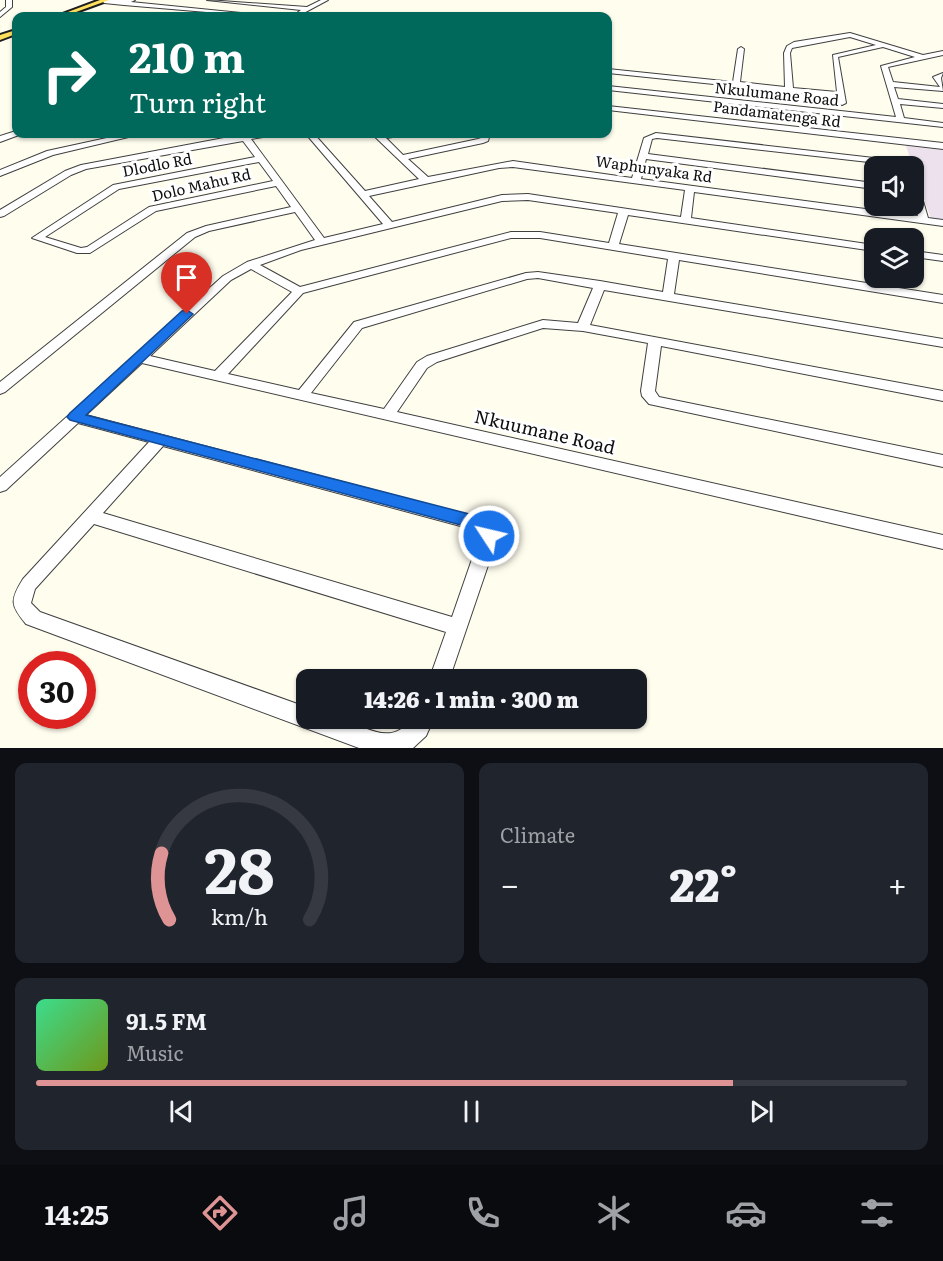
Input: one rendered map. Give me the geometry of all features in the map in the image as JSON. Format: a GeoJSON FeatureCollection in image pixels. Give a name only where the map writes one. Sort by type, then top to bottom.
{"type":"FeatureCollection","features":[{"type":"Feature","properties":{"kind":"main road"},"geometry":{"type":"LineString","coordinates":[[71,12],[105,0]]}},
{"type":"Feature","properties":{"kind":"street"},"geometry":{"type":"LineString","coordinates":[[0,15],[9,7],[9,0]]}},
{"type":"Feature","properties":{"kind":"street"},"geometry":{"type":"LineString","coordinates":[[105,0],[223,12]]}},
{"type":"Feature","properties":{"kind":"street"},"geometry":{"type":"LineString","coordinates":[[124,3],[132,0]]}},
{"type":"Feature","properties":{"kind":"street"},"geometry":{"type":"LineString","coordinates":[[210,0],[308,9]]}},
{"type":"Feature","properties":{"kind":"street"},"geometry":{"type":"LineString","coordinates":[[302,12],[325,0]]}},
{"type":"Feature","properties":{"kind":"street"},"geometry":{"type":"LineString","coordinates":[[789,90],[787,53],[790,46],[846,35],[921,57]]}},
{"type":"Feature","properties":{"kind":"street"},"geometry":{"type":"LineString","coordinates":[[844,114],[835,56],[883,45]]}},
{"type":"Feature","properties":{"kind":"street"},"geometry":{"type":"LineString","coordinates":[[736,84],[741,49]]}},
{"type":"Feature","properties":{"kind":"street"},"geometry":{"type":"LineString","coordinates":[[901,120],[885,65],[943,53]]}},
{"type":"Feature","properties":{"kind":"street"},"geometry":{"type":"LineString","coordinates":[[612,71],[840,95]]}},
{"type":"Feature","properties":{"kind":"street"},"geometry":{"type":"LineString","coordinates":[[638,91],[643,75]]}},
{"type":"Feature","properties":{"kind":"street"},"geometry":{"type":"LineString","coordinates":[[943,75],[937,77],[943,88]]}},
{"type":"Feature","properties":{"kind":"street"},"geometry":{"type":"LineString","coordinates":[[889,84],[943,88]]}},
{"type":"Feature","properties":{"kind":"street","name":"Nkulumane Road"},"geometry":{"type":"LineString","coordinates":[[612,88],[943,125]]}},
{"type":"Feature","properties":{"kind":"street"},"geometry":{"type":"LineString","coordinates":[[707,119],[712,100]]}},
{"type":"Feature","properties":{"kind":"street"},"geometry":{"type":"LineString","coordinates":[[895,101],[943,106]]}},
{"type":"Feature","properties":{"kind":"street","name":"Pandamatenga Rd"},"geometry":{"type":"LineString","coordinates":[[612,108],[943,146]]}},
{"type":"Feature","properties":{"kind":"street"},"geometry":{"type":"LineString","coordinates":[[636,181],[648,138],[656,135],[864,160]]}},
{"type":"Feature","properties":{"kind":"street"},"geometry":{"type":"LineString","coordinates":[[0,173],[35,156],[57,149],[116,138]]}},
{"type":"Feature","properties":{"kind":"street"},"geometry":{"type":"LineString","coordinates":[[0,214],[68,173],[84,167],[240,138]]}},
{"type":"Feature","properties":{"kind":"street"},"geometry":{"type":"LineString","coordinates":[[246,138],[321,241]]}},
{"type":"Feature","properties":{"kind":"street"},"geometry":{"type":"LineString","coordinates":[[314,138],[389,224]]}},
{"type":"Feature","properties":{"kind":"street"},"geometry":{"type":"LineString","coordinates":[[381,138],[425,180]]}},
{"type":"Feature","properties":{"kind":"street"},"geometry":{"type":"LineString","coordinates":[[401,158],[485,138]]}},
{"type":"Feature","properties":{"kind":"street"},"geometry":{"type":"LineString","coordinates":[[900,141],[904,156]]}},
{"type":"Feature","properties":{"kind":"street"},"geometry":{"type":"LineString","coordinates":[[642,156],[864,185]]}},
{"type":"Feature","properties":{"kind":"street","name":"Dlodlo Rd"},"geometry":{"type":"LineString","coordinates":[[37,238],[111,189],[260,159]]}},
{"type":"Feature","properties":{"kind":"street","name":"Waphunyaka Rd"},"geometry":{"type":"LineString","coordinates":[[363,194],[508,164],[943,223]]}},
{"type":"Feature","properties":{"kind":"street","name":"Dolo Mahu Rd"},"geometry":{"type":"LineString","coordinates":[[37,238],[81,250],[90,250],[153,209],[278,183]]}},
{"type":"Feature","properties":{"kind":"street"},"geometry":{"type":"LineString","coordinates":[[686,220],[690,188]]}},
{"type":"Feature","properties":{"kind":"street"},"geometry":{"type":"LineString","coordinates":[[0,486],[219,284],[251,264],[321,241],[389,224],[519,197],[864,247]]}},
{"type":"Feature","properties":{"kind":"street"},"geometry":{"type":"LineString","coordinates":[[0,389],[191,235],[206,229],[297,209]]}},
{"type":"Feature","properties":{"kind":"street"},"geometry":{"type":"LineString","coordinates":[[613,246],[624,211]]}},
{"type":"Feature","properties":{"kind":"street"},"geometry":{"type":"LineString","coordinates":[[923,216],[924,220]]}},
{"type":"Feature","properties":{"kind":"street"},"geometry":{"type":"LineString","coordinates":[[219,375],[299,291],[503,236],[540,235],[943,299]]}},
{"type":"Feature","properties":{"kind":"street"},"geometry":{"type":"LineString","coordinates":[[924,255],[943,258]]}},
{"type":"Feature","properties":{"kind":"street"},"geometry":{"type":"LineString","coordinates":[[668,296],[674,256]]}},
{"type":"Feature","properties":{"kind":"street"},"geometry":{"type":"LineString","coordinates":[[251,264],[299,291]]}},
{"type":"Feature","properties":{"kind":"street"},"geometry":{"type":"LineString","coordinates":[[303,394],[352,330],[364,323],[532,275],[600,284],[943,343]]}},
{"type":"Feature","properties":{"kind":"street"},"geometry":{"type":"LineString","coordinates":[[583,327],[600,284]]}},
{"type":"Feature","properties":{"kind":"street"},"geometry":{"type":"LineString","coordinates":[[387,415],[422,365],[432,359],[543,324],[583,327],[943,396]]}},
{"type":"Feature","properties":{"kind":"street"},"geometry":{"type":"LineString","coordinates":[[655,342],[648,391],[654,401],[943,461]]}},
{"type":"Feature","properties":{"kind":"street","name":"Nkuumane Road"},"geometry":{"type":"LineString","coordinates":[[139,358],[943,542]]}},
{"type":"Feature","properties":{"kind":"street"},"geometry":{"type":"LineString","coordinates":[[75,417],[484,526],[489,536],[443,669]]}},
{"type":"Feature","properties":{"kind":"street"},"geometry":{"type":"LineString","coordinates":[[159,440],[29,584],[23,595],[22,606],[33,618],[296,713]]}},
{"type":"Feature","properties":{"kind":"street"},"geometry":{"type":"LineString","coordinates":[[90,516],[458,627]]}},
{"type":"Feature","properties":{"kind":"street"},"geometry":{"type":"LineString","coordinates":[[342,729],[388,745],[403,743],[417,729]]}},
{"type":"Feature","properties":{"kind":"shaded area"},"geometry":{"type":"Polygon","coordinates":[[[906,146],[943,150],[943,221],[931,219],[924,199],[924,156],[909,156],[906,146]]]}},
{"type":"Feature","properties":{"kind":"route"},"geometry":{"type":"LineString","coordinates":[[187,314],[75,417],[477,523],[488,530],[489,536]]}}]}
